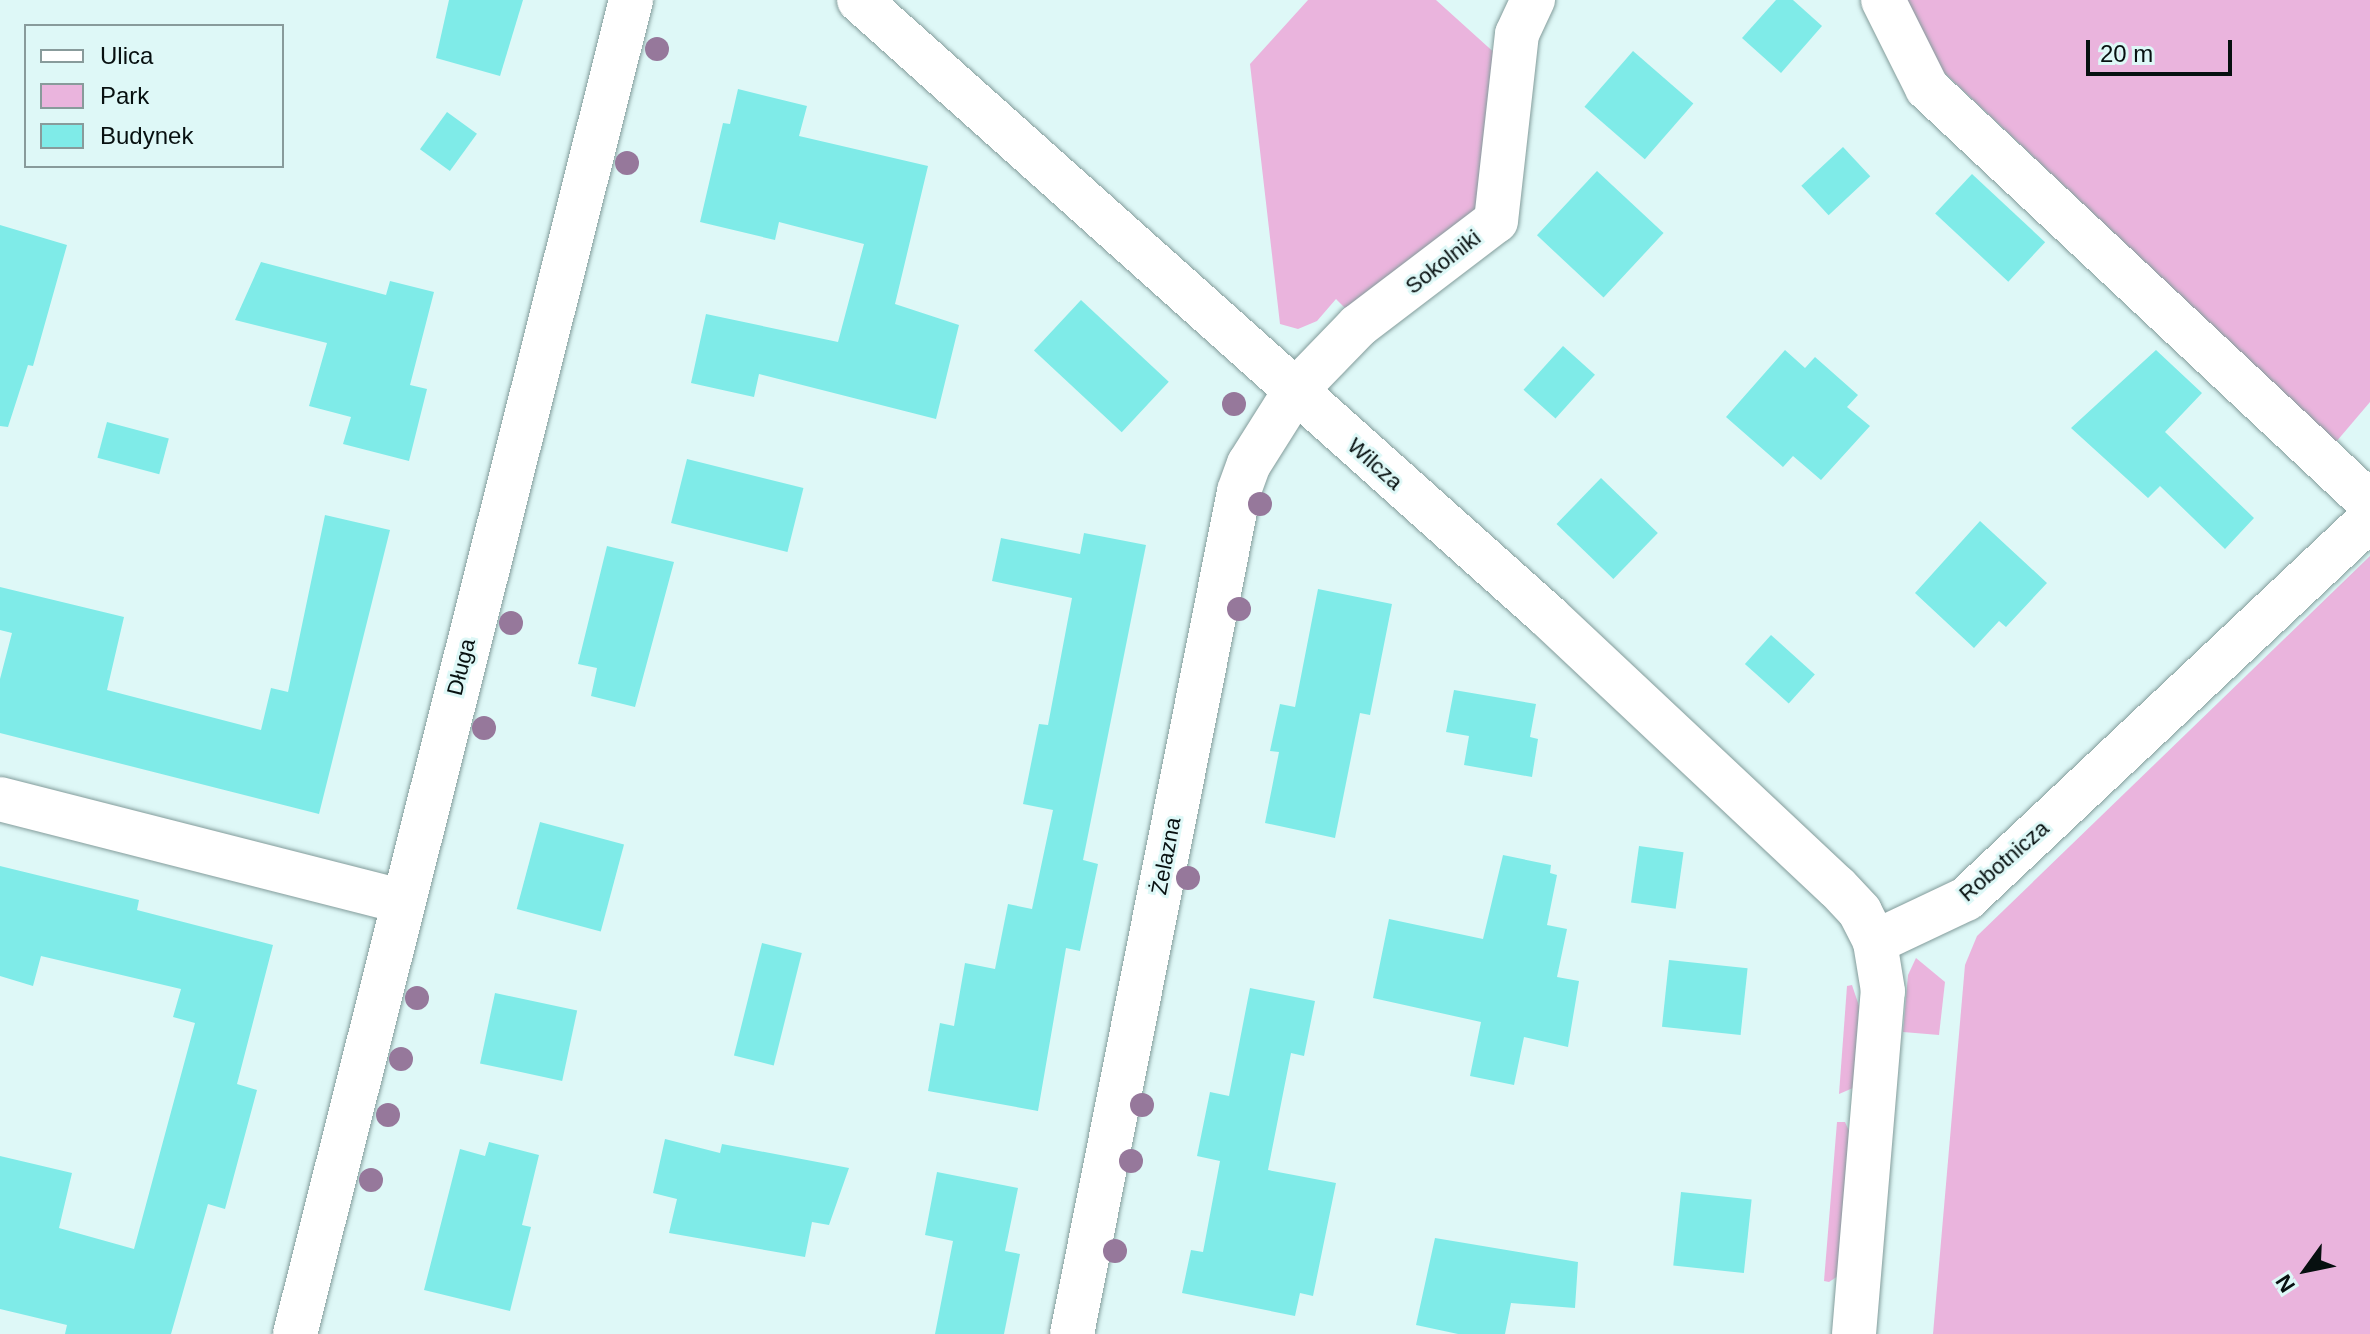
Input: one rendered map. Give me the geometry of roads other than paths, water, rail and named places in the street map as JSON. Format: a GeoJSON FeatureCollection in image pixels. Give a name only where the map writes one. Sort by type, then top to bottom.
{"type":"FeatureCollection","features":[{"type":"Feature","properties":{"kind":"street","name":"Długa"},"geometry":{"type":"LineString","coordinates":[[295,1334],[631,0]]}},
{"type":"Feature","properties":{"kind":"street","name":"Wilcza"},"geometry":{"type":"LineString","coordinates":[[859,0],[1549,617],[1837,887],[1860,912],[1875,942]]}},
{"type":"Feature","properties":{"kind":"street","name":"Sokolniki"},"geometry":{"type":"LineString","coordinates":[[1295,391],[1358,326],[1496,221],[1517,34],[1533,0]]}},
{"type":"Feature","properties":{"kind":"street"},"geometry":{"type":"LineString","coordinates":[[1883,0],[1927,88],[2370,503]]}},
{"type":"Feature","properties":{"kind":"street","name":"Żelazna"},"geometry":{"type":"LineString","coordinates":[[1072,1334],[1239,491],[1249,464],[1295,391]]}},
{"type":"Feature","properties":{"kind":"street","name":"Robotnicza"},"geometry":{"type":"LineString","coordinates":[[1875,942],[1966,899],[2370,519]]}},
{"type":"Feature","properties":{"kind":"street"},"geometry":{"type":"LineString","coordinates":[[0,799],[403,902]]}},
{"type":"Feature","properties":{"kind":"street"},"geometry":{"type":"LineString","coordinates":[[1854,1334],[1883,991],[1875,942]]}}]}
